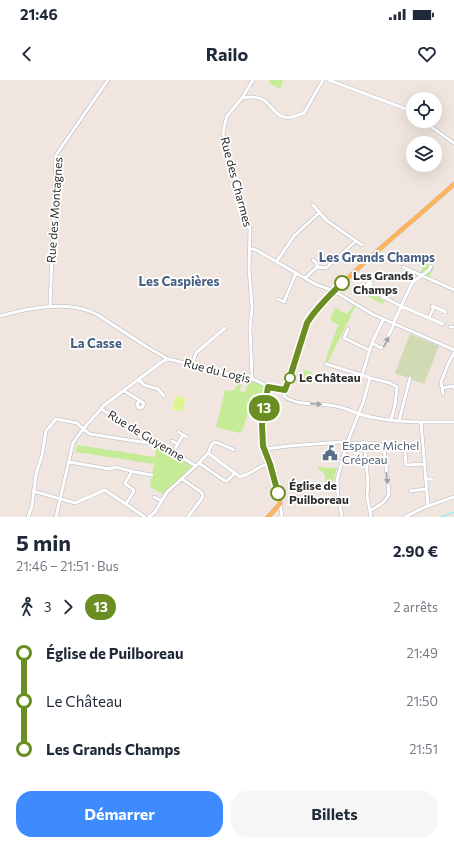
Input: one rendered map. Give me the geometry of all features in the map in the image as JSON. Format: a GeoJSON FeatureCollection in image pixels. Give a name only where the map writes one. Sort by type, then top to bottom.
{"type":"FeatureCollection","features":[{"type":"Feature","properties":{"kind":"main road"},"geometry":{"type":"LineString","coordinates":[[268,517],[280,504],[280,498],[264,449],[262,424],[268,387],[285,390],[307,323],[334,291],[360,266],[454,184]]}},
{"type":"Feature","properties":{"kind":"street","name":"Rue des Montagnes"},"geometry":{"type":"LineString","coordinates":[[50,307],[56,155],[108,80]]}},
{"type":"Feature","properties":{"kind":"street","name":"Rue des Charmes"},"geometry":{"type":"LineString","coordinates":[[252,378],[250,328],[252,307],[249,269],[250,230],[223,135],[224,123],[253,80]]}},
{"type":"Feature","properties":{"kind":"street"},"geometry":{"type":"LineString","coordinates":[[242,98],[255,97],[261,99],[282,117],[287,118],[304,113],[323,80]]}},
{"type":"Feature","properties":{"kind":"street"},"geometry":{"type":"LineString","coordinates":[[329,80],[406,109]]}},
{"type":"Feature","properties":{"kind":"street"},"geometry":{"type":"LineString","coordinates":[[433,128],[454,143]]}},
{"type":"Feature","properties":{"kind":"street"},"geometry":{"type":"LineString","coordinates":[[313,205],[326,220],[362,245]]}},
{"type":"Feature","properties":{"kind":"street"},"geometry":{"type":"LineString","coordinates":[[277,261],[294,236],[319,213]]}},
{"type":"Feature","properties":{"kind":"street"},"geometry":{"type":"LineString","coordinates":[[304,278],[317,267],[326,268],[356,241]]}},
{"type":"Feature","properties":{"kind":"street"},"geometry":{"type":"LineString","coordinates":[[250,248],[277,261],[315,284],[334,291],[383,320],[454,350]]}},
{"type":"Feature","properties":{"kind":"street"},"geometry":{"type":"LineString","coordinates":[[313,260],[317,264],[317,267]]}},
{"type":"Feature","properties":{"kind":"street"},"geometry":{"type":"LineString","coordinates":[[372,343],[381,348],[383,347],[412,283],[431,266]]}},
{"type":"Feature","properties":{"kind":"street"},"geometry":{"type":"LineString","coordinates":[[403,267],[454,290]]}},
{"type":"Feature","properties":{"kind":"street"},"geometry":{"type":"LineString","coordinates":[[278,300],[284,302],[296,273]]}},
{"type":"Feature","properties":{"kind":"street"},"geometry":{"type":"LineString","coordinates":[[371,286],[383,297],[443,324]]}},
{"type":"Feature","properties":{"kind":"street"},"geometry":{"type":"LineString","coordinates":[[383,297],[387,288],[393,290]]}},
{"type":"Feature","properties":{"kind":"street","name":"Rue du Logis"},"geometry":{"type":"LineString","coordinates":[[0,316],[26,310],[74,306],[92,312],[166,359],[252,378],[268,387]]}},
{"type":"Feature","properties":{"kind":"street"},"geometry":{"type":"LineString","coordinates":[[429,318],[433,307],[446,312]]}},
{"type":"Feature","properties":{"kind":"street"},"geometry":{"type":"LineString","coordinates":[[362,375],[369,350],[383,320]]}},
{"type":"Feature","properties":{"kind":"street"},"geometry":{"type":"LineString","coordinates":[[192,365],[196,353],[225,328]]}},
{"type":"Feature","properties":{"kind":"street"},"geometry":{"type":"LineString","coordinates":[[348,329],[344,338],[369,350]]}},
{"type":"Feature","properties":{"kind":"street"},"geometry":{"type":"LineString","coordinates":[[443,394],[441,382],[454,353]]}},
{"type":"Feature","properties":{"kind":"street","name":"Rue de Guyenne"},"geometry":{"type":"LineString","coordinates":[[166,359],[101,409],[196,466]]}},
{"type":"Feature","properties":{"kind":"street"},"geometry":{"type":"LineString","coordinates":[[449,362],[454,364]]}},
{"type":"Feature","properties":{"kind":"street"},"geometry":{"type":"LineString","coordinates":[[326,364],[390,383],[397,387],[395,405],[391,420]]}},
{"type":"Feature","properties":{"kind":"street"},"geometry":{"type":"LineString","coordinates":[[342,517],[337,480],[347,443],[363,403],[370,378]]}},
{"type":"Feature","properties":{"kind":"street"},"geometry":{"type":"LineString","coordinates":[[399,421],[410,378]]}},
{"type":"Feature","properties":{"kind":"street"},"geometry":{"type":"LineString","coordinates":[[139,379],[144,386],[158,389],[164,396]]}},
{"type":"Feature","properties":{"kind":"street"},"geometry":{"type":"LineString","coordinates":[[442,388],[453,386],[454,388]]}},
{"type":"Feature","properties":{"kind":"street"},"geometry":{"type":"LineString","coordinates":[[285,390],[284,396],[288,399],[299,402],[341,407],[371,418],[399,421],[454,422]]}},
{"type":"Feature","properties":{"kind":"street"},"geometry":{"type":"LineString","coordinates":[[124,391],[140,400]]}},
{"type":"Feature","properties":{"kind":"street"},"geometry":{"type":"LineString","coordinates":[[265,404],[277,409]]}},
{"type":"Feature","properties":{"kind":"street"},"geometry":{"type":"LineString","coordinates":[[56,517],[73,443],[101,409]]}},
{"type":"Feature","properties":{"kind":"street"},"geometry":{"type":"LineString","coordinates":[[28,517],[32,506],[36,474],[42,455],[46,431],[55,420],[57,419],[77,423],[90,434],[148,443],[152,439]]}},
{"type":"Feature","properties":{"kind":"street"},"geometry":{"type":"LineString","coordinates":[[421,422],[428,506]]}},
{"type":"Feature","properties":{"kind":"street"},"geometry":{"type":"LineString","coordinates":[[173,452],[185,436],[178,432]]}},
{"type":"Feature","properties":{"kind":"street"},"geometry":{"type":"LineString","coordinates":[[172,441],[178,444]]}},
{"type":"Feature","properties":{"kind":"street"},"geometry":{"type":"LineString","coordinates":[[149,517],[155,512],[168,492],[208,453],[212,444],[216,442],[234,450]]}},
{"type":"Feature","properties":{"kind":"street"},"geometry":{"type":"LineString","coordinates":[[264,449],[341,442],[380,444],[384,448],[389,493],[386,500],[370,511]]}},
{"type":"Feature","properties":{"kind":"street"},"geometry":{"type":"LineString","coordinates":[[364,442],[368,483],[367,496],[371,517]]}},
{"type":"Feature","properties":{"kind":"street"},"geometry":{"type":"LineString","coordinates":[[405,452],[406,466],[424,464]]}},
{"type":"Feature","properties":{"kind":"street"},"geometry":{"type":"LineString","coordinates":[[208,453],[240,477],[262,466],[270,464]]}},
{"type":"Feature","properties":{"kind":"street"},"geometry":{"type":"LineString","coordinates":[[69,462],[110,469],[115,467],[152,475]]}},
{"type":"Feature","properties":{"kind":"street"},"geometry":{"type":"LineString","coordinates":[[199,463],[225,481],[234,474]]}},
{"type":"Feature","properties":{"kind":"street"},"geometry":{"type":"LineString","coordinates":[[126,504],[134,491],[125,483],[130,475],[130,471]]}},
{"type":"Feature","properties":{"kind":"street"},"geometry":{"type":"LineString","coordinates":[[182,479],[203,495],[188,517]]}},
{"type":"Feature","properties":{"kind":"street"},"geometry":{"type":"LineString","coordinates":[[425,479],[432,480]]}},
{"type":"Feature","properties":{"kind":"street"},"geometry":{"type":"LineString","coordinates":[[410,491],[426,489]]}},
{"type":"Feature","properties":{"kind":"street"},"geometry":{"type":"LineString","coordinates":[[33,491],[75,503],[105,490],[145,517]]}},
{"type":"Feature","properties":{"kind":"street"},"geometry":{"type":"LineString","coordinates":[[154,497],[162,501]]}},
{"type":"Feature","properties":{"kind":"street"},"geometry":{"type":"LineString","coordinates":[[405,517],[428,506],[454,497]]}},
{"type":"Feature","properties":{"kind":"street"},"geometry":{"type":"LineString","coordinates":[[280,504],[281,516]]}},
{"type":"Feature","properties":{"kind":"street"},"geometry":{"type":"LineString","coordinates":[[274,512],[277,512],[281,516]]}},
{"type":"Feature","properties":{"kind":"green space"},"geometry":{"type":"Polygon","coordinates":[[[270,80],[283,80],[280,89],[269,83],[270,80]]]}},
{"type":"Feature","properties":{"kind":"green space"},"geometry":{"type":"Polygon","coordinates":[[[425,263],[434,267],[429,278],[420,273],[425,263]]]}},
{"type":"Feature","properties":{"kind":"green space"},"geometry":{"type":"Polygon","coordinates":[[[368,289],[371,289],[376,296],[384,301],[383,304],[369,297],[365,292],[368,289]]]}},
{"type":"Feature","properties":{"kind":"green space"},"geometry":{"type":"Polygon","coordinates":[[[354,305],[356,306],[350,315],[351,316],[327,363],[325,361],[339,325],[330,320],[335,308],[347,314],[354,305]]]}},
{"type":"Feature","properties":{"kind":"green space"},"geometry":{"type":"Polygon","coordinates":[[[410,334],[439,346],[424,384],[395,373],[410,334]]]}},
{"type":"Feature","properties":{"kind":"green space"},"geometry":{"type":"Polygon","coordinates":[[[304,370],[312,372],[309,382],[300,381],[304,370]]]}},
{"type":"Feature","properties":{"kind":"green space"},"geometry":{"type":"Polygon","coordinates":[[[250,381],[261,384],[266,389],[263,401],[252,400],[242,432],[241,431],[240,433],[216,427],[225,391],[234,390],[238,384],[242,385],[239,391],[245,392],[250,381]]]}},
{"type":"Feature","properties":{"kind":"green space"},"geometry":{"type":"Polygon","coordinates":[[[176,395],[186,399],[182,412],[172,409],[176,395]]]}},
{"type":"Feature","properties":{"kind":"green space"},"geometry":{"type":"Polygon","coordinates":[[[77,445],[155,457],[157,445],[191,465],[191,467],[163,494],[150,487],[154,464],[76,452],[77,445]]]}},
{"type":"Feature","properties":{"kind":"green space"},"geometry":{"type":"Polygon","coordinates":[[[317,467],[337,468],[333,482],[325,482],[325,474],[317,467]]]}},
{"type":"Feature","properties":{"kind":"waterway"},"geometry":{"type":"LineString","coordinates":[[441,517],[454,512]]}},
{"type":"Feature","properties":{"kind":"bus line","name":"13"},"geometry":{"type":"LineString","coordinates":[[278,493],[263,446],[262,424],[268,387],[285,390],[307,323],[342,283]]}},
{"type":"Feature","properties":{"kind":"place","name":"Les Grands Champs"},"geometry":{"type":"Point","coordinates":[342,283]}},
{"type":"Feature","properties":{"kind":"place","name":"Le Château"},"geometry":{"type":"Point","coordinates":[290,378]}},
{"type":"Feature","properties":{"kind":"place","name":"Espace Michel Crépeau"},"geometry":{"type":"Point","coordinates":[330,453]}},
{"type":"Feature","properties":{"kind":"place","name":"Église de Puilboreau"},"geometry":{"type":"Point","coordinates":[278,493]}},
{"type":"Feature","properties":{"kind":"district","name":"Les Grands Champs"},"geometry":{"type":"Point","coordinates":[377,257]}},
{"type":"Feature","properties":{"kind":"district","name":"Les Caspières"},"geometry":{"type":"Point","coordinates":[179,281]}},
{"type":"Feature","properties":{"kind":"district","name":"La Casse"},"geometry":{"type":"Point","coordinates":[96,343]}}]}
